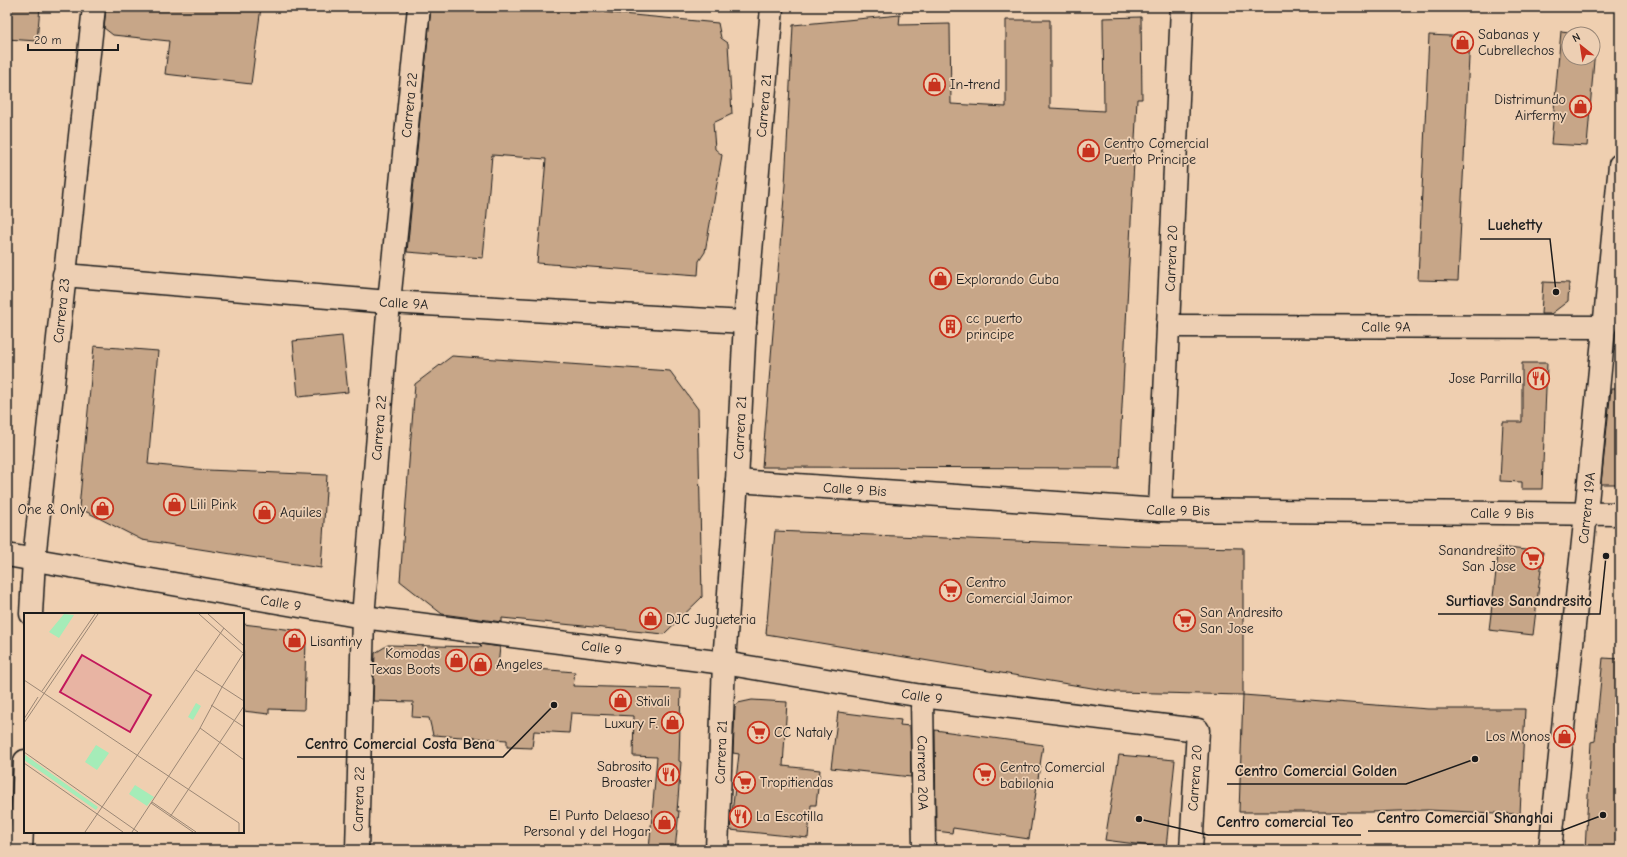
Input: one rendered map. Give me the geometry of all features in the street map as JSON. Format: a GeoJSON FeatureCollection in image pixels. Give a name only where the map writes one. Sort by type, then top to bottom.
{"type":"FeatureCollection","features":[{"type":"Feature","properties":{"kind":"street","name":"Carrera 23"},"geometry":{"type":"LineString","coordinates":[[31,613],[34,559],[94,7]]}},
{"type":"Feature","properties":{"kind":"street","name":"Carrera 22"},"geometry":{"type":"LineString","coordinates":[[356,850],[363,617],[389,302],[419,7]]}},
{"type":"Feature","properties":{"kind":"street","name":"Carrera 21"},"geometry":{"type":"LineString","coordinates":[[717,850],[724,663],[737,481],[745,322],[772,7]]}},
{"type":"Feature","properties":{"kind":"street","name":"Carrera 20"},"geometry":{"type":"LineString","coordinates":[[1160,510],[1182,7]]}},
{"type":"Feature","properties":{"kind":"street","name":"Carrera 19A"},"geometry":{"type":"LineString","coordinates":[[1550,850],[1560,770],[1620,165]]}},
{"type":"Feature","properties":{"kind":"street","name":"Calle 9A"},"geometry":{"type":"LineString","coordinates":[[64,275],[389,302],[745,322]]}},
{"type":"Feature","properties":{"kind":"street","name":"Calle 9A"},"geometry":{"type":"LineString","coordinates":[[1168,326],[1604,327]]}},
{"type":"Feature","properties":{"kind":"street","name":"Calle 9 Bis"},"geometry":{"type":"LineString","coordinates":[[737,481],[1160,510],[1620,514]]}},
{"type":"Feature","properties":{"kind":"street","name":"Calle 9"},"geometry":{"type":"LineString","coordinates":[[7,555],[363,617],[724,663],[922,696],[1198,730]]}},
{"type":"Feature","properties":{"kind":"street","name":"Carrera 20A"},"geometry":{"type":"LineString","coordinates":[[922,696],[924,850]]}},
{"type":"Feature","properties":{"kind":"street","name":"Carrera 20"},"geometry":{"type":"LineString","coordinates":[[1191,850],[1198,730]]}},
{"type":"Feature","properties":{"kind":"street"},"geometry":{"type":"LineString","coordinates":[[21,850],[24,783]]}},
{"type":"Feature","properties":{"kind":"building"},"geometry":{"type":"Polygon","coordinates":[[[7,7],[40,7],[37,41],[7,39],[7,7]]]}},
{"type":"Feature","properties":{"kind":"building"},"geometry":{"type":"Polygon","coordinates":[[[106,7],[261,7],[251,84],[165,74],[169,41],[113,35],[104,28],[106,7]]]}},
{"type":"Feature","properties":{"kind":"building"},"geometry":{"type":"Polygon","coordinates":[[[431,7],[547,7],[718,23],[721,38],[728,43],[732,114],[713,123],[715,149],[722,155],[705,252],[699,261],[698,275],[537,263],[546,159],[492,155],[483,258],[407,252],[431,7]]]}},
{"type":"Feature","properties":{"kind":"building","name":"cc puerto principe"},"geometry":{"type":"Polygon","coordinates":[[[900,15],[899,25],[950,24],[951,104],[1006,107],[1006,20],[1050,20],[1050,108],[1104,111],[1103,18],[1141,17],[1142,99],[1137,99],[1119,468],[762,467],[785,185],[793,25],[900,15]]]}},
{"type":"Feature","properties":{"kind":"building"},"geometry":{"type":"Polygon","coordinates":[[[1561,31],[1561,66],[1594,66],[1587,146],[1551,144],[1561,31]]]}},
{"type":"Feature","properties":{"kind":"building"},"geometry":{"type":"Polygon","coordinates":[[[1429,35],[1470,37],[1458,281],[1418,280],[1429,35]]]}},
{"type":"Feature","properties":{"kind":"building"},"geometry":{"type":"Polygon","coordinates":[[[1543,282],[1569,283],[1568,301],[1551,314],[1541,314],[1543,282]]]}},
{"type":"Feature","properties":{"kind":"building"},"geometry":{"type":"Polygon","coordinates":[[[342,336],[348,392],[298,397],[293,341],[342,336]]]}},
{"type":"Feature","properties":{"kind":"building"},"geometry":{"type":"Polygon","coordinates":[[[94,346],[158,351],[148,464],[207,470],[327,475],[321,568],[142,540],[79,508],[94,346]]]}},
{"type":"Feature","properties":{"kind":"building"},"geometry":{"type":"Polygon","coordinates":[[[452,356],[670,371],[698,409],[702,597],[664,634],[502,618],[502,622],[442,614],[400,581],[415,384],[452,356]]]}},
{"type":"Feature","properties":{"kind":"building"},"geometry":{"type":"Polygon","coordinates":[[[1522,363],[1547,363],[1542,489],[1522,489],[1522,482],[1500,481],[1503,422],[1522,422],[1522,363]]]}},
{"type":"Feature","properties":{"kind":"building"},"geometry":{"type":"Polygon","coordinates":[[[1611,389],[1620,389],[1620,484],[1601,484],[1611,389]]]}},
{"type":"Feature","properties":{"kind":"building","name":"Centro Comercial Jaimor"},"geometry":{"type":"Polygon","coordinates":[[[775,531],[1138,546],[1243,548],[1243,695],[1116,692],[766,634],[775,531]]]}},
{"type":"Feature","properties":{"kind":"building"},"geometry":{"type":"Polygon","coordinates":[[[1499,547],[1543,552],[1533,635],[1489,630],[1499,547]]]}},
{"type":"Feature","properties":{"kind":"building"},"geometry":{"type":"Polygon","coordinates":[[[244,624],[302,631],[306,639],[304,710],[269,709],[269,714],[244,711],[244,624]]]}},
{"type":"Feature","properties":{"kind":"building"},"geometry":{"type":"Polygon","coordinates":[[[479,644],[500,647],[498,666],[575,672],[573,686],[681,689],[679,761],[681,762],[677,811],[679,811],[675,850],[649,850],[657,757],[633,756],[634,716],[571,713],[569,733],[534,731],[532,748],[507,747],[507,740],[433,735],[429,718],[412,717],[413,702],[373,701],[375,653],[388,645],[482,647],[479,644]]]}},
{"type":"Feature","properties":{"kind":"building"},"geometry":{"type":"Polygon","coordinates":[[[1603,658],[1620,659],[1620,850],[1585,850],[1591,742],[1595,741],[1603,658]]]}},
{"type":"Feature","properties":{"kind":"building"},"geometry":{"type":"Polygon","coordinates":[[[1243,695],[1428,709],[1525,709],[1520,814],[1427,810],[1370,812],[1239,812],[1243,695]]]}},
{"type":"Feature","properties":{"kind":"building"},"geometry":{"type":"Polygon","coordinates":[[[752,700],[787,702],[783,766],[820,770],[816,805],[811,805],[808,838],[730,830],[739,754],[733,753],[735,708],[738,703],[752,700]]]}},
{"type":"Feature","properties":{"kind":"building"},"geometry":{"type":"Polygon","coordinates":[[[838,712],[901,720],[900,725],[910,726],[911,777],[831,768],[838,712]]]}},
{"type":"Feature","properties":{"kind":"building","name":"Centro Comercial babilonia"},"geometry":{"type":"Polygon","coordinates":[[[935,730],[1043,745],[1029,839],[953,828],[952,833],[936,831],[935,730]]]}},
{"type":"Feature","properties":{"kind":"building"},"geometry":{"type":"Polygon","coordinates":[[[1119,755],[1175,760],[1166,848],[1105,840],[1119,755]]]}},
{"type":"Feature","properties":{"kind":"place","name":"Sabanas y Cubrellechos"},"geometry":{"type":"Point","coordinates":[1462,42]}},
{"type":"Feature","properties":{"kind":"place","name":"In-trend"},"geometry":{"type":"Point","coordinates":[935,84]}},
{"type":"Feature","properties":{"kind":"place","name":"Distrimundo Airfermy"},"geometry":{"type":"Point","coordinates":[1581,107]}},
{"type":"Feature","properties":{"kind":"place","name":"Centro Comercial Puerto Principe"},"geometry":{"type":"Point","coordinates":[1089,151]}},
{"type":"Feature","properties":{"kind":"place","name":"Explorando Cuba"},"geometry":{"type":"Point","coordinates":[940,279]}},
{"type":"Feature","properties":{"kind":"place","name":"Luehetty"},"geometry":{"type":"Point","coordinates":[1556,292]}},
{"type":"Feature","properties":{"kind":"place","name":"cc puerto principe"},"geometry":{"type":"Point","coordinates":[950,326]}},
{"type":"Feature","properties":{"kind":"place","name":"Jose Parrilla"},"geometry":{"type":"Point","coordinates":[1538,378]}},
{"type":"Feature","properties":{"kind":"place","name":"Lili Pink"},"geometry":{"type":"Point","coordinates":[174,504]}},
{"type":"Feature","properties":{"kind":"place","name":"One & Only"},"geometry":{"type":"Point","coordinates":[102,509]}},
{"type":"Feature","properties":{"kind":"place","name":"Aquiles"},"geometry":{"type":"Point","coordinates":[264,512]}},
{"type":"Feature","properties":{"kind":"place","name":"Surtiaves Sanandresito"},"geometry":{"type":"Point","coordinates":[1606,556]}},
{"type":"Feature","properties":{"kind":"place","name":"Sanandresito San Jose"},"geometry":{"type":"Point","coordinates":[1532,558]}},
{"type":"Feature","properties":{"kind":"place","name":"Centro Comercial Jaimor"},"geometry":{"type":"Point","coordinates":[950,590]}},
{"type":"Feature","properties":{"kind":"place","name":"DJC Jugueteria"},"geometry":{"type":"Point","coordinates":[651,619]}},
{"type":"Feature","properties":{"kind":"place","name":"San Andresito San Jose"},"geometry":{"type":"Point","coordinates":[1185,620]}},
{"type":"Feature","properties":{"kind":"place","name":"Lisantiny"},"geometry":{"type":"Point","coordinates":[294,641]}},
{"type":"Feature","properties":{"kind":"place","name":"Komodas Texas Boots"},"geometry":{"type":"Point","coordinates":[456,661]}},
{"type":"Feature","properties":{"kind":"place","name":"Angeles"},"geometry":{"type":"Point","coordinates":[481,664]}},
{"type":"Feature","properties":{"kind":"place","name":"Stivali"},"geometry":{"type":"Point","coordinates":[620,701]}},
{"type":"Feature","properties":{"kind":"place","name":"Centro Comercial Costa Bena"},"geometry":{"type":"Point","coordinates":[554,705]}},
{"type":"Feature","properties":{"kind":"place","name":"Luxury F."},"geometry":{"type":"Point","coordinates":[673,723]}},
{"type":"Feature","properties":{"kind":"place","name":"CC Nataly"},"geometry":{"type":"Point","coordinates":[758,732]}},
{"type":"Feature","properties":{"kind":"place","name":"Los Monos"},"geometry":{"type":"Point","coordinates":[1565,736]}},
{"type":"Feature","properties":{"kind":"place","name":"Centro Comercial Golden"},"geometry":{"type":"Point","coordinates":[1475,759]}},
{"type":"Feature","properties":{"kind":"place","name":"Sabrosito Broaster"},"geometry":{"type":"Point","coordinates":[668,774]}},
{"type":"Feature","properties":{"kind":"place","name":"Centro Comercial babilonia"},"geometry":{"type":"Point","coordinates":[985,775]}},
{"type":"Feature","properties":{"kind":"place","name":"Tropitiendas"},"geometry":{"type":"Point","coordinates":[744,782]}},
{"type":"Feature","properties":{"kind":"place","name":"Centro Comercial Shanghai"},"geometry":{"type":"Point","coordinates":[1603,815]}},
{"type":"Feature","properties":{"kind":"place","name":"La Escotilla"},"geometry":{"type":"Point","coordinates":[740,816]}},
{"type":"Feature","properties":{"kind":"place","name":"Centro comercial Teo"},"geometry":{"type":"Point","coordinates":[1139,819]}},
{"type":"Feature","properties":{"kind":"place","name":"El Punto Delaeso Personal y del Hogar"},"geometry":{"type":"Point","coordinates":[665,823]}}]}
